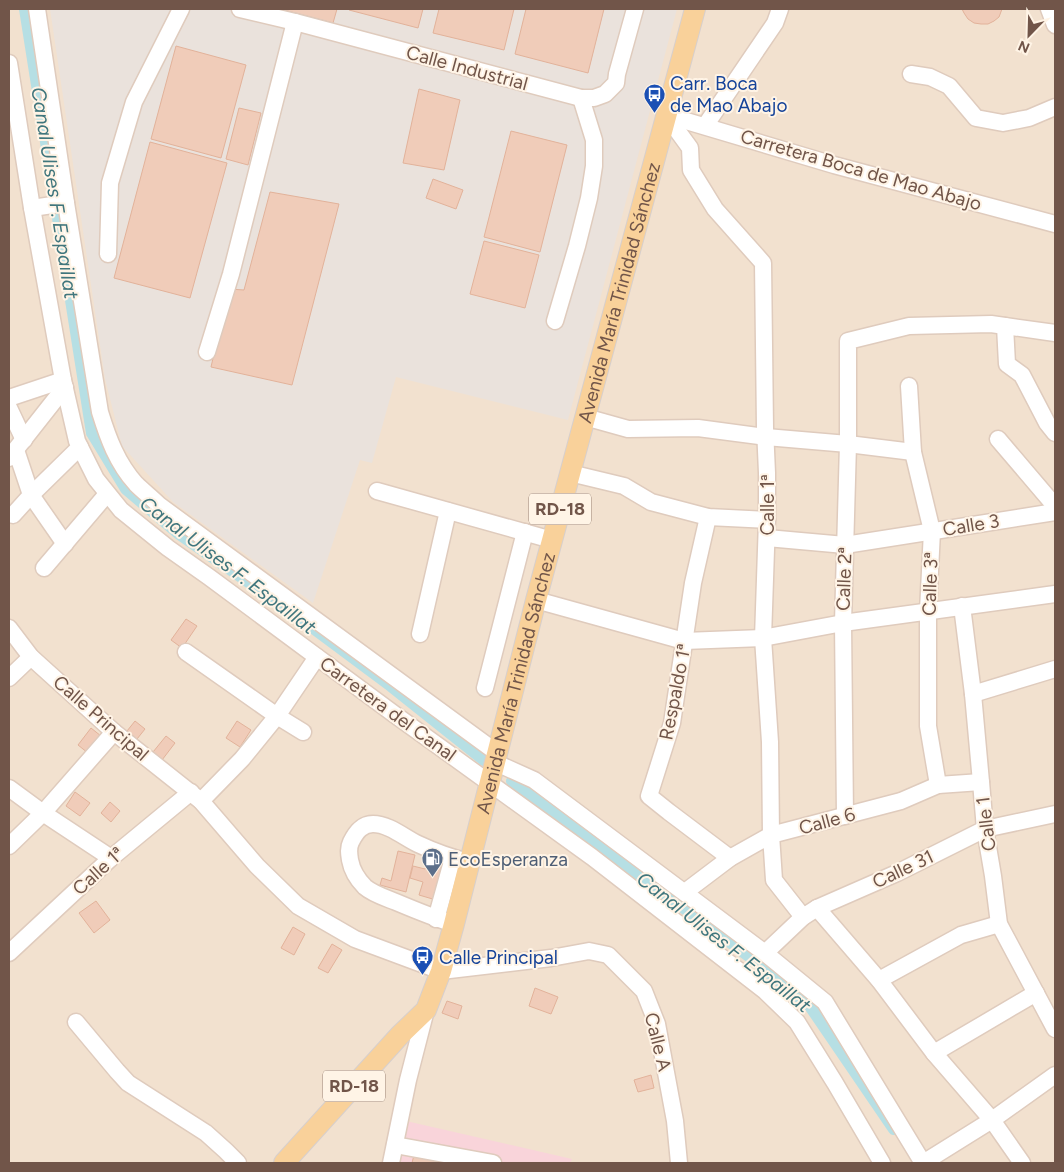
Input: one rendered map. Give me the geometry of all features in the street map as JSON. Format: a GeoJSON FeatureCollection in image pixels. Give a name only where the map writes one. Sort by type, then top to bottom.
{"type":"FeatureCollection","features":[{"type":"Feature","properties":{"kind":"main road","name":"Avenida María Trinidad Sánchez"},"geometry":{"type":"LineString","coordinates":[[284,1163],[394,1042],[426,1010],[441,970],[445,921],[461,860],[489,784],[536,600],[695,9]]}},
{"type":"Feature","properties":{"kind":"street","name":"Carretera del Canal"},"geometry":{"type":"LineString","coordinates":[[37,9],[63,203],[100,412],[107,436],[118,459],[136,484],[159,505],[495,757],[534,780],[685,892],[825,1002],[923,1163]]}},
{"type":"Feature","properties":{"kind":"street"},"geometry":{"type":"LineString","coordinates":[[108,254],[110,183],[134,102],[180,9]]}},
{"type":"Feature","properties":{"kind":"street","name":"Calle Industrial"},"geometry":{"type":"LineString","coordinates":[[240,9],[581,98],[594,98],[605,94],[616,83],[635,9]]}},
{"type":"Feature","properties":{"kind":"street"},"geometry":{"type":"LineString","coordinates":[[705,126],[775,24],[780,9]]}},
{"type":"Feature","properties":{"kind":"street"},"geometry":{"type":"LineString","coordinates":[[1049,9],[1055,25]]}},
{"type":"Feature","properties":{"kind":"street"},"geometry":{"type":"LineString","coordinates":[[207,352],[231,274],[295,22]]}},
{"type":"Feature","properties":{"kind":"street","name":"Carretera del Canal"},"geometry":{"type":"LineString","coordinates":[[9,63],[38,207],[64,383],[77,441],[96,479],[121,510],[168,548],[489,784],[600,863],[765,991],[797,1022],[882,1163]]}},
{"type":"Feature","properties":{"kind":"street"},"geometry":{"type":"LineString","coordinates":[[911,74],[930,77],[950,86],[976,118],[1003,123],[1029,118],[1055,107]]}},
{"type":"Feature","properties":{"kind":"street"},"geometry":{"type":"LineString","coordinates":[[555,321],[589,198],[594,166],[594,140],[581,98]]}},
{"type":"Feature","properties":{"kind":"street","name":"Carretera Boca de Mao Abajo"},"geometry":{"type":"LineString","coordinates":[[666,116],[834,165],[1055,224]]}},
{"type":"Feature","properties":{"kind":"street","name":"Calle 1ª"},"geometry":{"type":"LineString","coordinates":[[666,116],[690,148],[691,170],[715,209],[764,263],[768,520],[763,638],[770,742],[771,835],[774,880],[802,917]]}},
{"type":"Feature","properties":{"kind":"street"},"geometry":{"type":"LineString","coordinates":[[38,207],[63,203]]}},
{"type":"Feature","properties":{"kind":"street","name":"Calle 2ª"},"geometry":{"type":"LineString","coordinates":[[845,816],[843,623],[848,444],[848,341],[909,326],[992,324],[1005,326]]}},
{"type":"Feature","properties":{"kind":"street"},"geometry":{"type":"LineString","coordinates":[[1055,333],[1005,326],[1007,364],[1022,375],[1047,423],[1055,434]]}},
{"type":"Feature","properties":{"kind":"street"},"geometry":{"type":"LineString","coordinates":[[9,398],[64,383]]}},
{"type":"Feature","properties":{"kind":"street"},"geometry":{"type":"LineString","coordinates":[[16,450],[64,383]]}},
{"type":"Feature","properties":{"kind":"street","name":"Calle 3ª"},"geometry":{"type":"LineString","coordinates":[[909,386],[913,452],[932,531],[928,611],[928,726],[938,784]]}},
{"type":"Feature","properties":{"kind":"street"},"geometry":{"type":"LineString","coordinates":[[9,408],[16,450],[32,495],[65,544]]}},
{"type":"Feature","properties":{"kind":"street"},"geometry":{"type":"LineString","coordinates":[[585,417],[628,429],[698,428],[913,452]]}},
{"type":"Feature","properties":{"kind":"street"},"geometry":{"type":"LineString","coordinates":[[998,439],[1055,506]]}},
{"type":"Feature","properties":{"kind":"street"},"geometry":{"type":"LineString","coordinates":[[13,515],[80,447]]}},
{"type":"Feature","properties":{"kind":"street"},"geometry":{"type":"LineString","coordinates":[[570,473],[624,486],[651,502],[708,517],[768,520]]}},
{"type":"Feature","properties":{"kind":"street"},"geometry":{"type":"LineString","coordinates":[[377,491],[552,540]]}},
{"type":"Feature","properties":{"kind":"street"},"geometry":{"type":"LineString","coordinates":[[44,568],[108,494]]}},
{"type":"Feature","properties":{"kind":"street"},"geometry":{"type":"LineString","coordinates":[[420,634],[448,511]]}},
{"type":"Feature","properties":{"kind":"street","name":"Calle 3"},"geometry":{"type":"LineString","coordinates":[[767,538],[846,545],[1055,512]]}},
{"type":"Feature","properties":{"kind":"street","name":"Respaldo 1ª"},"geometry":{"type":"LineString","coordinates":[[708,517],[693,583],[672,723],[649,796],[730,858]]}},
{"type":"Feature","properties":{"kind":"street"},"geometry":{"type":"LineString","coordinates":[[485,688],[525,532]]}},
{"type":"Feature","properties":{"kind":"street"},"geometry":{"type":"LineString","coordinates":[[536,600],[684,641],[763,638],[843,623],[1055,594]]}},
{"type":"Feature","properties":{"kind":"street","name":"Calle 1"},"geometry":{"type":"LineString","coordinates":[[962,606],[973,694],[984,829],[993,876],[999,924],[1055,1029]]}},
{"type":"Feature","properties":{"kind":"street","name":"Calle Principal"},"geometry":{"type":"LineString","coordinates":[[9,628],[31,657],[114,732],[196,796],[258,866],[298,906],[355,938],[441,970]]}},
{"type":"Feature","properties":{"kind":"street"},"geometry":{"type":"LineString","coordinates":[[186,652],[303,732]]}},
{"type":"Feature","properties":{"kind":"street"},"geometry":{"type":"LineString","coordinates":[[9,678],[31,657]]}},
{"type":"Feature","properties":{"kind":"street"},"geometry":{"type":"LineString","coordinates":[[196,796],[242,759],[277,716],[317,657]]}},
{"type":"Feature","properties":{"kind":"street"},"geometry":{"type":"LineString","coordinates":[[973,694],[1055,669]]}},
{"type":"Feature","properties":{"kind":"street"},"geometry":{"type":"LineString","coordinates":[[9,846],[43,813],[114,732]]}},
{"type":"Feature","properties":{"kind":"street","name":"Calle 6"},"geometry":{"type":"LineString","coordinates":[[685,892],[730,858],[771,835],[901,801],[938,784],[981,782]]}},
{"type":"Feature","properties":{"kind":"street"},"geometry":{"type":"LineString","coordinates":[[9,788],[111,858]]}},
{"type":"Feature","properties":{"kind":"street","name":"Calle 1ª"},"geometry":{"type":"LineString","coordinates":[[9,953],[111,858],[196,796]]}},
{"type":"Feature","properties":{"kind":"street","name":"Calle 31"},"geometry":{"type":"LineString","coordinates":[[765,953],[802,917],[818,908],[896,873],[984,829],[1055,814]]}},
{"type":"Feature","properties":{"kind":"street"},"geometry":{"type":"LineString","coordinates":[[445,921],[385,898],[366,888],[355,875],[351,865],[350,843],[358,830],[366,824],[376,824],[386,827],[419,845],[461,860]]}},
{"type":"Feature","properties":{"kind":"street"},"geometry":{"type":"LineString","coordinates":[[818,908],[879,980],[934,1053],[992,1120],[1022,1163]]}},
{"type":"Feature","properties":{"kind":"street"},"geometry":{"type":"LineString","coordinates":[[879,980],[961,935],[999,924]]}},
{"type":"Feature","properties":{"kind":"street","name":"Calle A"},"geometry":{"type":"LineString","coordinates":[[441,970],[551,958],[589,951],[608,955],[644,992],[657,1024],[675,1121],[680,1163]]}},
{"type":"Feature","properties":{"kind":"street"},"geometry":{"type":"LineString","coordinates":[[934,1053],[1036,993]]}},
{"type":"Feature","properties":{"kind":"street"},"geometry":{"type":"LineString","coordinates":[[391,1163],[408,1080],[426,1010]]}},
{"type":"Feature","properties":{"kind":"street"},"geometry":{"type":"LineString","coordinates":[[76,1022],[128,1083],[206,1133],[238,1163]]}},
{"type":"Feature","properties":{"kind":"street"},"geometry":{"type":"LineString","coordinates":[[923,1163],[992,1120],[1055,1075]]}},
{"type":"Feature","properties":{"kind":"street"},"geometry":{"type":"LineString","coordinates":[[394,1145],[493,1163]]}},
{"type":"Feature","properties":{"kind":"shaded area"},"geometry":{"type":"Polygon","coordinates":[[[9,9],[1055,9],[1055,1163],[9,1163],[9,9]]]}},
{"type":"Feature","properties":{"kind":"shaded area"},"geometry":{"type":"Polygon","coordinates":[[[50,9],[677,9],[568,420],[396,377],[372,463],[360,460],[313,603],[173,502],[122,446],[105,379],[50,9]]]}},
{"type":"Feature","properties":{"kind":"shaded area"},"geometry":{"type":"Polygon","coordinates":[[[406,1121],[572,1159],[570,1163],[398,1163],[406,1121]]]}},
{"type":"Feature","properties":{"kind":"building"},"geometry":{"type":"Polygon","coordinates":[[[280,9],[337,9],[333,23],[280,9]]]}},
{"type":"Feature","properties":{"kind":"building"},"geometry":{"type":"Polygon","coordinates":[[[349,9],[423,9],[418,28],[349,9]]]}},
{"type":"Feature","properties":{"kind":"building"},"geometry":{"type":"Polygon","coordinates":[[[439,9],[514,9],[504,50],[433,33],[439,9]]]}},
{"type":"Feature","properties":{"kind":"building"},"geometry":{"type":"Polygon","coordinates":[[[526,9],[604,9],[588,73],[515,54],[526,9]]]}},
{"type":"Feature","properties":{"kind":"building"},"geometry":{"type":"Polygon","coordinates":[[[962,9],[1002,9],[999,17],[994,21],[988,24],[981,24],[974,23],[968,19],[962,9]]]}},
{"type":"Feature","properties":{"kind":"building"},"geometry":{"type":"Polygon","coordinates":[[[176,46],[246,65],[221,158],[151,139],[176,46]]]}},
{"type":"Feature","properties":{"kind":"building"},"geometry":{"type":"Polygon","coordinates":[[[419,89],[460,100],[444,170],[403,163],[419,89]]]}},
{"type":"Feature","properties":{"kind":"building"},"geometry":{"type":"Polygon","coordinates":[[[239,108],[261,113],[248,165],[226,159],[239,108]]]}},
{"type":"Feature","properties":{"kind":"building"},"geometry":{"type":"Polygon","coordinates":[[[511,131],[567,145],[540,252],[484,237],[511,131]]]}},
{"type":"Feature","properties":{"kind":"building"},"geometry":{"type":"Polygon","coordinates":[[[150,142],[227,163],[190,298],[114,278],[150,142]]]}},
{"type":"Feature","properties":{"kind":"building"},"geometry":{"type":"Polygon","coordinates":[[[433,179],[463,190],[456,209],[426,198],[433,179]]]}},
{"type":"Feature","properties":{"kind":"building"},"geometry":{"type":"Polygon","coordinates":[[[270,192],[339,204],[292,385],[211,367],[229,289],[244,290],[270,192]]]}},
{"type":"Feature","properties":{"kind":"building"},"geometry":{"type":"Polygon","coordinates":[[[484,241],[539,255],[525,308],[470,294],[484,241]]]}},
{"type":"Feature","properties":{"kind":"building"},"geometry":{"type":"Polygon","coordinates":[[[186,619],[197,626],[182,648],[171,640],[186,619]]]}},
{"type":"Feature","properties":{"kind":"building"},"geometry":{"type":"Polygon","coordinates":[[[135,721],[145,729],[137,739],[127,731],[135,721]]]}},
{"type":"Feature","properties":{"kind":"building"},"geometry":{"type":"Polygon","coordinates":[[[237,721],[251,730],[240,747],[226,738],[237,721]]]}},
{"type":"Feature","properties":{"kind":"building"},"geometry":{"type":"Polygon","coordinates":[[[91,728],[101,736],[88,753],[78,745],[91,728]]]}},
{"type":"Feature","properties":{"kind":"building"},"geometry":{"type":"Polygon","coordinates":[[[166,736],[175,743],[162,760],[153,752],[166,736]]]}},
{"type":"Feature","properties":{"kind":"building"},"geometry":{"type":"Polygon","coordinates":[[[75,792],[90,803],[80,816],[66,806],[75,792]]]}},
{"type":"Feature","properties":{"kind":"building"},"geometry":{"type":"Polygon","coordinates":[[[110,802],[120,811],[111,822],[101,813],[110,802]]]}},
{"type":"Feature","properties":{"kind":"building"},"geometry":{"type":"Polygon","coordinates":[[[398,851],[415,855],[406,892],[380,885],[382,878],[391,881],[398,851]]]}},
{"type":"Feature","properties":{"kind":"building"},"geometry":{"type":"Polygon","coordinates":[[[429,857],[446,862],[436,900],[419,895],[423,882],[410,878],[413,866],[425,869],[429,857]]]}},
{"type":"Feature","properties":{"kind":"building"},"geometry":{"type":"Polygon","coordinates":[[[96,901],[110,920],[94,933],[79,913],[96,901]]]}},
{"type":"Feature","properties":{"kind":"building"},"geometry":{"type":"Polygon","coordinates":[[[293,927],[305,934],[294,955],[281,948],[293,927]]]}},
{"type":"Feature","properties":{"kind":"building"},"geometry":{"type":"Polygon","coordinates":[[[332,944],[342,950],[328,973],[318,968],[332,944]]]}},
{"type":"Feature","properties":{"kind":"building"},"geometry":{"type":"Polygon","coordinates":[[[535,988],[558,997],[551,1014],[529,1006],[535,988]]]}},
{"type":"Feature","properties":{"kind":"building"},"geometry":{"type":"Polygon","coordinates":[[[447,1001],[462,1006],[458,1019],[442,1013],[447,1001]]]}},
{"type":"Feature","properties":{"kind":"building"},"geometry":{"type":"Polygon","coordinates":[[[651,1075],[654,1088],[638,1092],[634,1080],[651,1075]]]}},
{"type":"Feature","properties":{"kind":"building"},"geometry":{"type":"Polygon","coordinates":[[[415,1151],[476,1163],[412,1163],[415,1151]]]}},
{"type":"Feature","properties":{"kind":"waterway","name":"Canal Ulises F. Espaillat"},"geometry":{"type":"LineString","coordinates":[[25,9],[92,433],[126,489],[178,533],[289,610],[391,686],[484,760]]}},
{"type":"Feature","properties":{"kind":"waterway","name":"Canal Ulises F. Espaillat"},"geometry":{"type":"LineString","coordinates":[[512,781],[750,957],[810,1006],[894,1129]]}},
{"type":"Feature","properties":{"kind":"place","name":"Carr. Boca de Mao Abajo"},"geometry":{"type":"Point","coordinates":[654,113]}},
{"type":"Feature","properties":{"kind":"place","name":"EcoEsperanza"},"geometry":{"type":"Point","coordinates":[432,878]}},
{"type":"Feature","properties":{"kind":"place","name":"Calle Principal"},"geometry":{"type":"Point","coordinates":[423,976]}}]}
